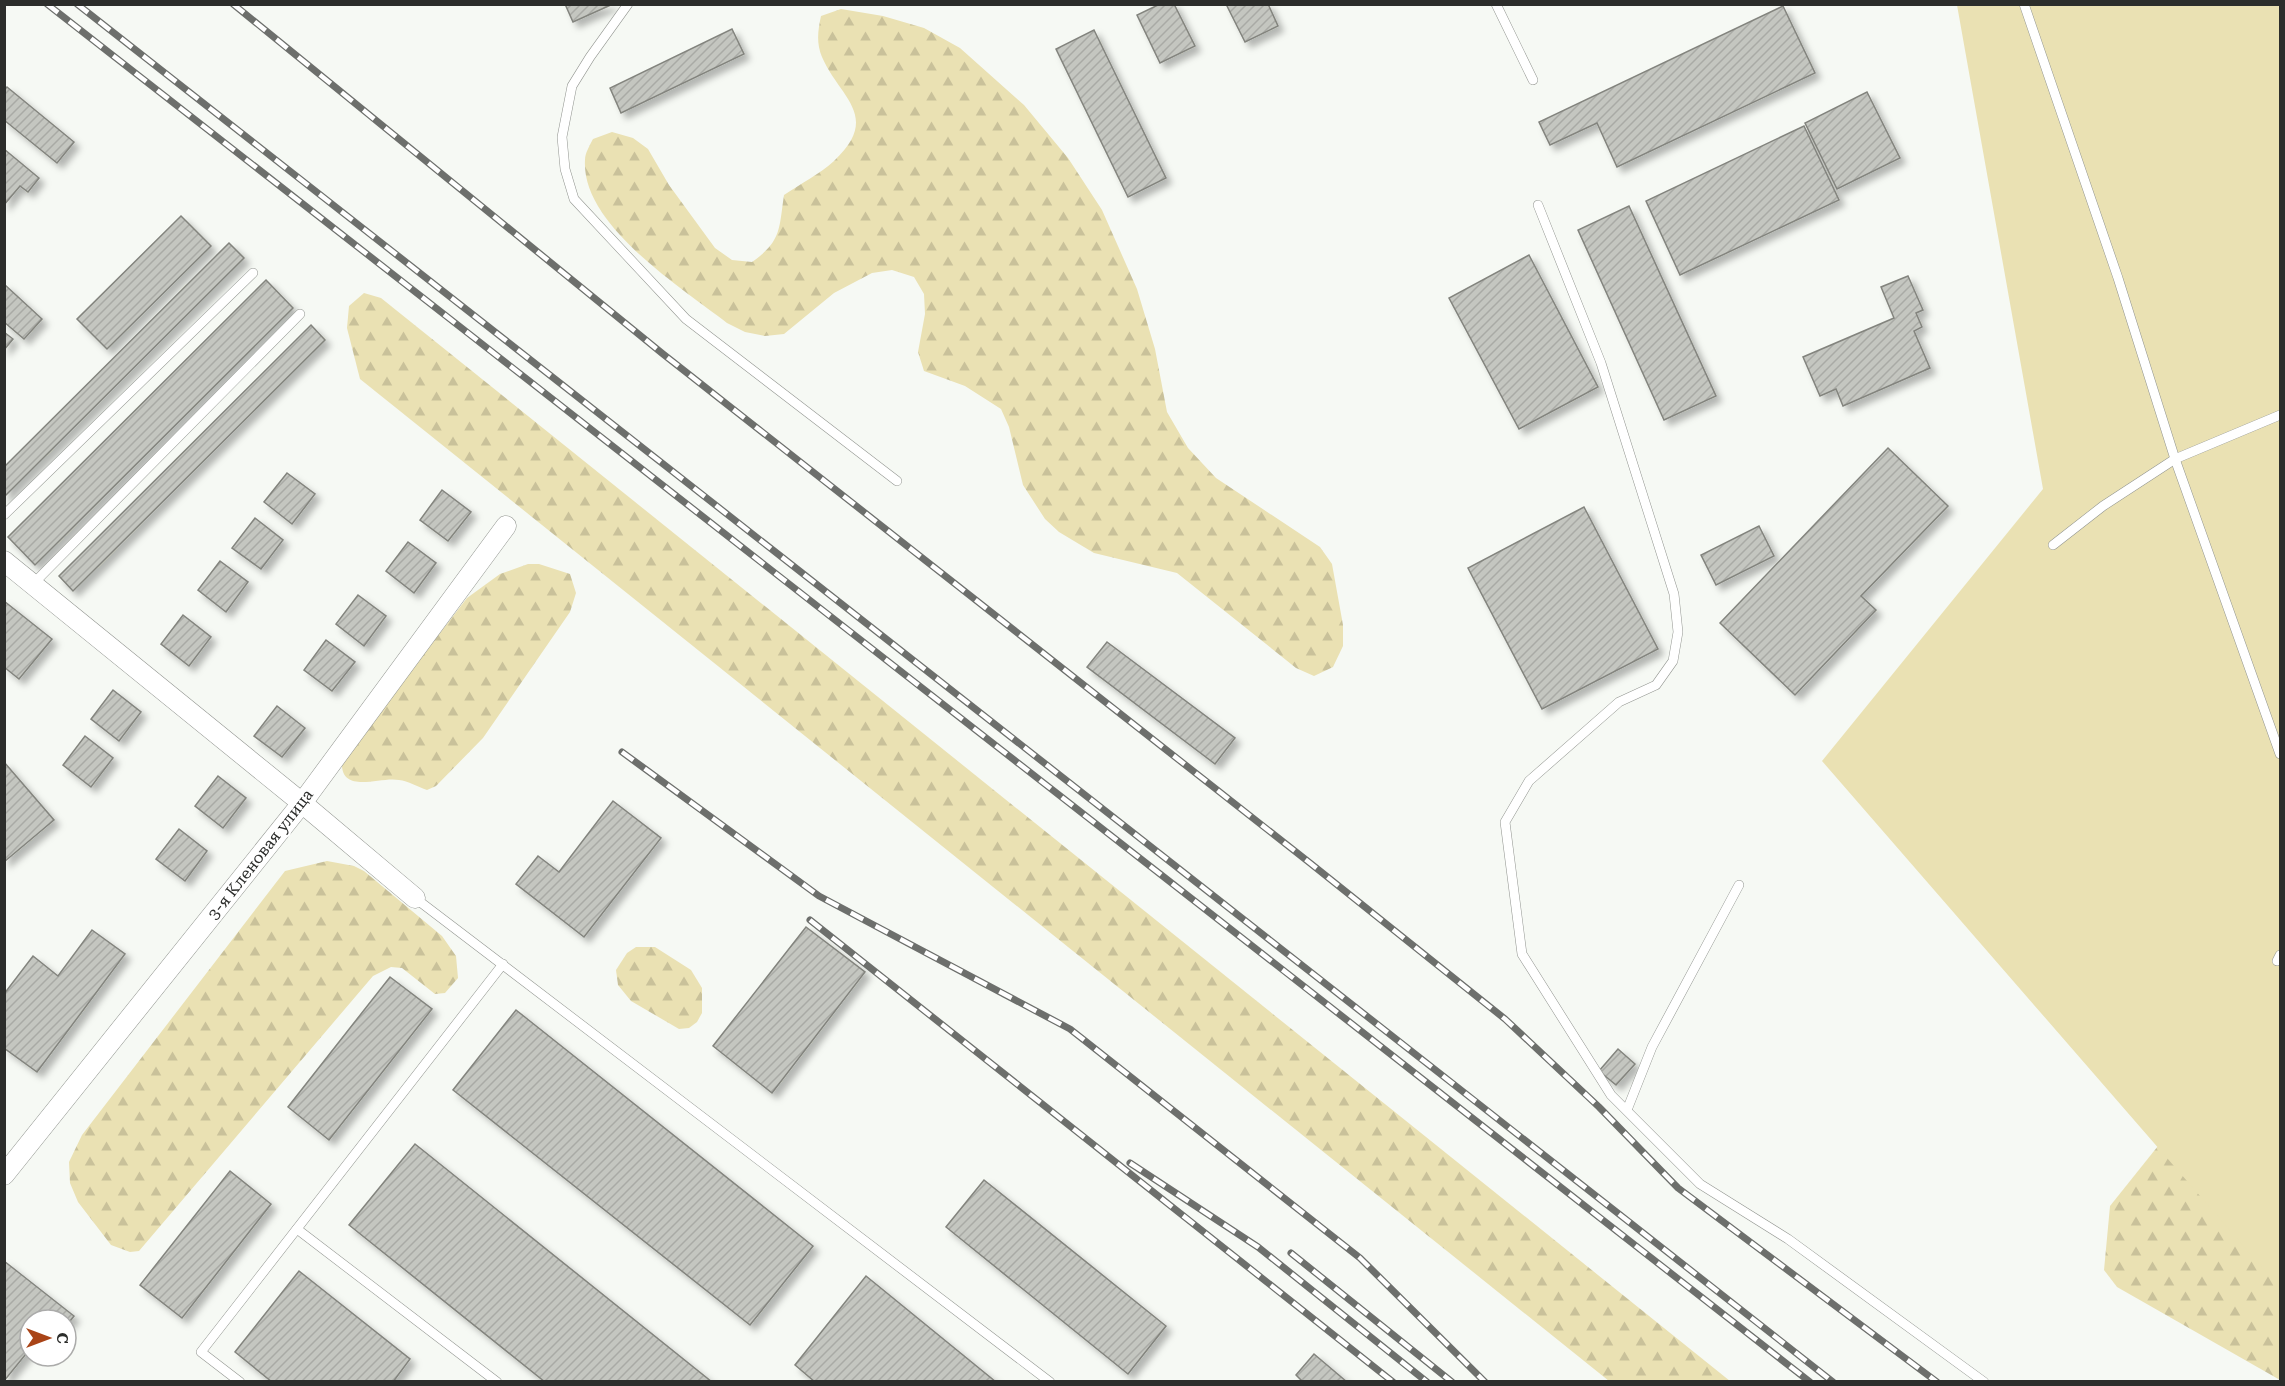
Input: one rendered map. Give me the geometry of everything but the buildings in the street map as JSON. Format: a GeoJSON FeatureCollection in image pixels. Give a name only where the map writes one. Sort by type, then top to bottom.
{"type":"FeatureCollection","features":[{"type":"Feature","properties":{"kind":"street","name":"3-я Кленовая улица"},"geometry":{"type":"LineString","coordinates":[[4,1175],[302,803],[506,526]]}},
{"type":"Feature","properties":{"kind":"street"},"geometry":{"type":"LineString","coordinates":[[4,561],[302,803],[415,898]]}},
{"type":"Feature","properties":{"kind":"lane"},"geometry":{"type":"LineString","coordinates":[[628,4],[572,86],[562,137],[565,169],[574,199],[686,319],[897,481]]}},
{"type":"Feature","properties":{"kind":"lane"},"geometry":{"type":"LineString","coordinates":[[1496,4],[1533,80]]}},
{"type":"Feature","properties":{"kind":"lane"},"geometry":{"type":"LineString","coordinates":[[2024,4],[2118,278],[2175,459],[2276,726],[2280,754]]}},
{"type":"Feature","properties":{"kind":"lane"},"geometry":{"type":"LineString","coordinates":[[1538,206],[1601,363],[1674,594],[1678,632],[1673,661],[1656,685],[1619,702],[1529,781],[1505,822],[1522,954],[1611,1095],[1700,1184],[1788,1239],[1984,1382]]}},
{"type":"Feature","properties":{"kind":"lane"},"geometry":{"type":"LineString","coordinates":[[4,514],[253,273]]}},
{"type":"Feature","properties":{"kind":"lane"},"geometry":{"type":"LineString","coordinates":[[33,584],[300,314]]}},
{"type":"Feature","properties":{"kind":"lane"},"geometry":{"type":"LineString","coordinates":[[2054,545],[2103,506],[2175,459],[2280,415]]}},
{"type":"Feature","properties":{"kind":"lane"},"geometry":{"type":"LineString","coordinates":[[1627,1110],[1652,1047],[1739,885]]}},
{"type":"Feature","properties":{"kind":"lane"},"geometry":{"type":"LineString","coordinates":[[415,898],[1050,1382]]}},
{"type":"Feature","properties":{"kind":"lane"},"geometry":{"type":"LineString","coordinates":[[240,1382],[201,1352],[503,964]]}},
{"type":"Feature","properties":{"kind":"lane"},"geometry":{"type":"LineString","coordinates":[[297,1229],[496,1382]]}},
{"type":"Feature","properties":{"kind":"green space"},"geometry":{"type":"Polygon","coordinates":[[[1957,5],[2280,5],[2280,1288],[1822,761],[2043,489],[1957,5]]]}},
{"type":"Feature","properties":{"kind":"green space"},"geometry":{"type":"Polygon","coordinates":[[[841,9],[883,16],[924,28],[960,48],[1024,105],[1068,158],[1102,210],[1137,289],[1155,349],[1167,412],[1188,448],[1216,478],[1320,547],[1332,564],[1343,625],[1343,646],[1333,667],[1314,676],[1296,668],[1177,573],[1094,553],[1059,532],[1045,519],[1023,485],[1009,427],[1001,409],[965,386],[924,371],[918,352],[925,314],[924,294],[914,277],[892,270],[872,273],[834,293],[784,334],[765,336],[745,332],[727,323],[661,273],[616,231],[599,208],[588,184],[585,160],[593,139],[612,132],[633,138],[648,149],[669,185],[715,248],[732,260],[752,262],[762,254],[777,233],[784,195],[834,161],[848,145],[855,131],[856,119],[852,107],[829,71],[818,42],[821,16],[841,9]]]}},
{"type":"Feature","properties":{"kind":"green space"},"geometry":{"type":"Polygon","coordinates":[[[364,293],[381,298],[1730,1381],[1609,1381],[360,379],[347,328],[349,306],[364,293]]]}},
{"type":"Feature","properties":{"kind":"green space"},"geometry":{"type":"Polygon","coordinates":[[[528,564],[539,564],[570,574],[576,593],[570,612],[483,738],[436,786],[427,790],[399,780],[362,782],[347,778],[343,771],[342,760],[467,598],[500,574],[528,564]]]}},
{"type":"Feature","properties":{"kind":"green space"},"geometry":{"type":"Polygon","coordinates":[[[327,861],[354,866],[364,871],[442,936],[456,956],[458,978],[445,993],[435,994],[402,968],[391,967],[373,976],[139,1251],[130,1252],[111,1245],[78,1202],[70,1183],[69,1162],[82,1135],[285,871],[327,861]]]}},
{"type":"Feature","properties":{"kind":"green space"},"geometry":{"type":"Polygon","coordinates":[[[636,947],[655,947],[691,970],[702,988],[702,1013],[697,1022],[689,1028],[679,1029],[631,1001],[618,985],[616,970],[627,953],[636,947]]]}},
{"type":"Feature","properties":{"kind":"green space"},"geometry":{"type":"Polygon","coordinates":[[[2280,1014],[2280,1380],[2117,1287],[2104,1270],[2110,1206],[2178,1121],[2280,1014]]]}},
{"type":"Feature","properties":{"kind":"railway"},"geometry":{"type":"LineString","coordinates":[[47,4],[1810,1382]]}},
{"type":"Feature","properties":{"kind":"railway"},"geometry":{"type":"LineString","coordinates":[[77,4],[1833,1382]]}},
{"type":"Feature","properties":{"kind":"railway"},"geometry":{"type":"LineString","coordinates":[[233,4],[663,354],[1505,1019],[1599,1107],[1678,1188],[1937,1382]]}},
{"type":"Feature","properties":{"kind":"railway"},"geometry":{"type":"LineString","coordinates":[[622,752],[819,896],[1070,1029],[1360,1258],[1485,1382]]}},
{"type":"Feature","properties":{"kind":"railway"},"geometry":{"type":"LineString","coordinates":[[810,920],[1393,1382]]}},
{"type":"Feature","properties":{"kind":"railway"},"geometry":{"type":"LineString","coordinates":[[1130,1163],[1258,1247],[1427,1382]]}},
{"type":"Feature","properties":{"kind":"railway"},"geometry":{"type":"LineString","coordinates":[[1291,1253],[1452,1382]]}}]}
